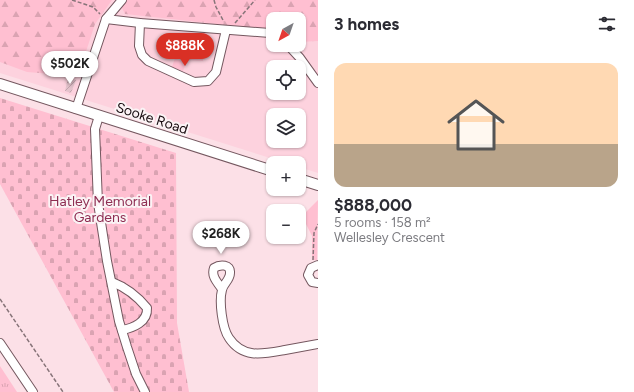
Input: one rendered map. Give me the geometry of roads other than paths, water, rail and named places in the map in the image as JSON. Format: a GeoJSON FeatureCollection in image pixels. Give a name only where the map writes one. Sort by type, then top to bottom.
{"type":"FeatureCollection","features":[{"type":"Feature","properties":{"kind":"main road","name":"Sooke Road"},"geometry":{"type":"LineString","coordinates":[[0,84],[266,169]]}},
{"type":"Feature","properties":{"kind":"main road"},"geometry":{"type":"LineString","coordinates":[[306,181],[318,185]]}},
{"type":"Feature","properties":{"kind":"street"},"geometry":{"type":"LineString","coordinates":[[76,109],[106,19],[122,0]]}},
{"type":"Feature","properties":{"kind":"street"},"geometry":{"type":"LineString","coordinates":[[106,19],[266,34]]}},
{"type":"Feature","properties":{"kind":"street"},"geometry":{"type":"LineString","coordinates":[[140,23],[139,46],[142,55],[148,61],[194,82],[208,81],[216,72],[228,30]]}},
{"type":"Feature","properties":{"kind":"street"},"geometry":{"type":"LineString","coordinates":[[294,52],[318,83]]}},
{"type":"Feature","properties":{"kind":"street"},"geometry":{"type":"LineString","coordinates":[[99,116],[95,129],[98,203],[104,247],[122,330],[131,361],[145,392]]}},
{"type":"Feature","properties":{"kind":"street"},"geometry":{"type":"LineString","coordinates":[[316,265],[308,271],[308,275],[312,282],[318,283]]}},
{"type":"Feature","properties":{"kind":"street"},"geometry":{"type":"LineString","coordinates":[[112,282],[126,289],[146,308],[146,315],[138,324],[133,328],[122,330]]}},
{"type":"Feature","properties":{"kind":"street"},"geometry":{"type":"LineString","coordinates":[[222,289],[223,325],[228,337],[237,347],[249,353],[262,354],[318,344]]}},
{"type":"Feature","properties":{"kind":"street"},"geometry":{"type":"LineString","coordinates":[[0,343],[33,392]]}},
{"type":"Feature","properties":{"kind":"park label","name":"Hatley Memorial Gardens"},"geometry":{"type":"Point","coordinates":[100,210]}}]}
